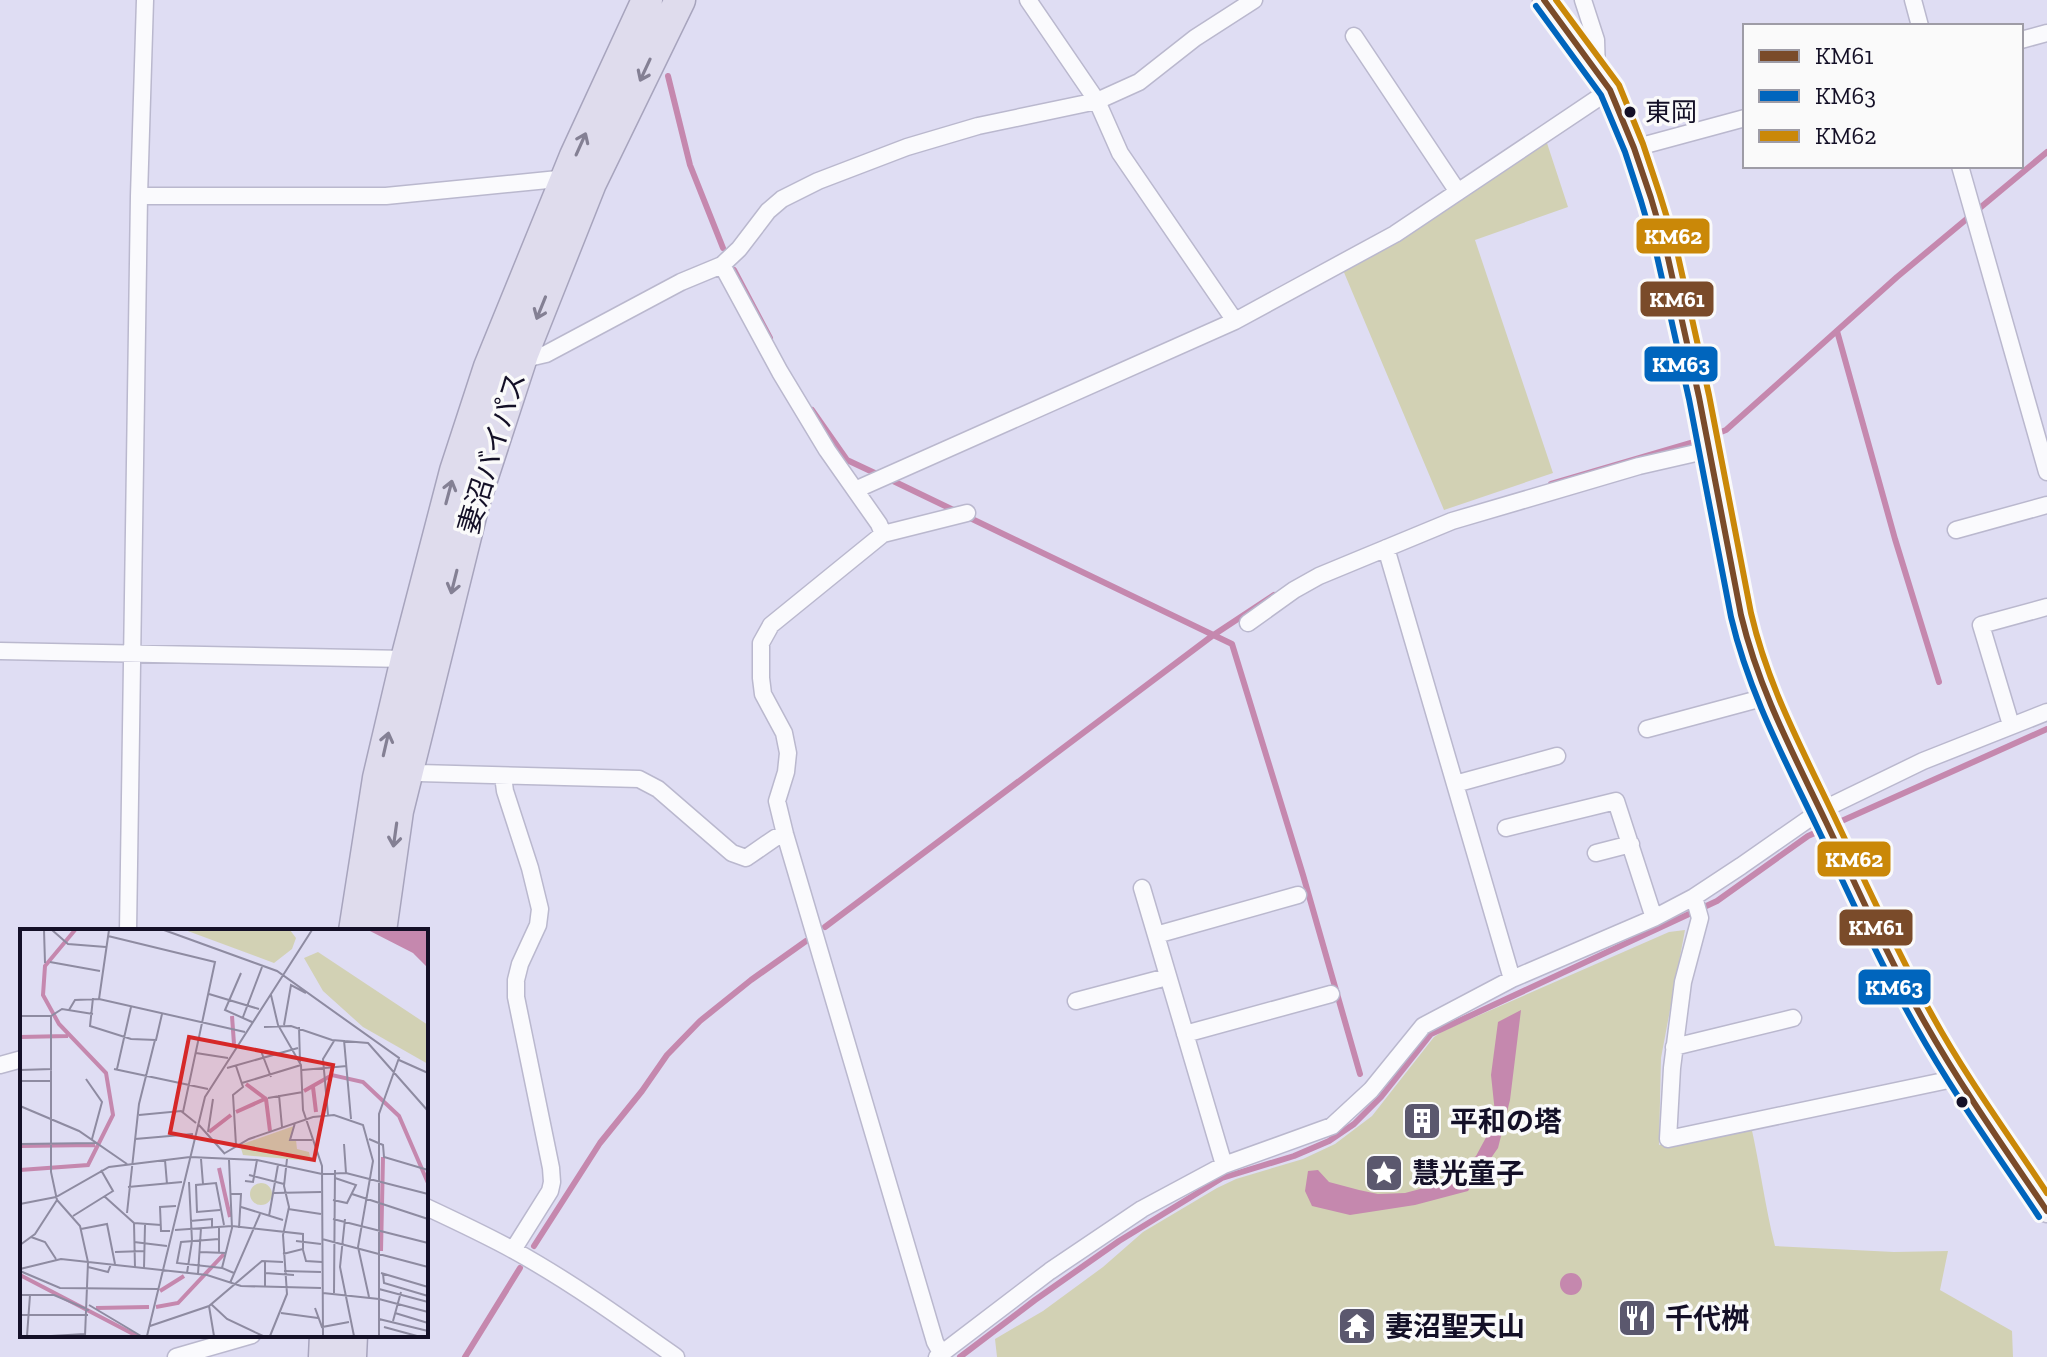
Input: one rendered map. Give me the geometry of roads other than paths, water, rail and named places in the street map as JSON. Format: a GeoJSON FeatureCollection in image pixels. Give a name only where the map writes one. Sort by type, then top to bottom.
{"type":"FeatureCollection","features":[{"type":"Feature","properties":{"kind":"highway","name":"妻沼バイパス"},"geometry":{"type":"LineString","coordinates":[[381,929],[398,811],[474,504],[579,180],[647,0]]}},
{"type":"Feature","properties":{"kind":"highway","name":"妻沼バイパス"},"geometry":{"type":"LineString","coordinates":[[354,929],[378,778],[406,659],[455,471],[489,367],[579,180],[680,0]]}},
{"type":"Feature","properties":{"kind":"highway"},"geometry":{"type":"LineString","coordinates":[[324,1357],[325,1337]]}},
{"type":"Feature","properties":{"kind":"highway"},"geometry":{"type":"LineString","coordinates":[[351,1357],[352,1337]]}},
{"type":"Feature","properties":{"kind":"main road"},"geometry":{"type":"LineString","coordinates":[[1544,0],[1604,82],[1634,148],[1666,249],[1699,397],[1741,615],[1766,697],[1924,1021],[1958,1078],[2047,1211]]}},
{"type":"Feature","properties":{"kind":"street"},"geometry":{"type":"LineString","coordinates":[[128,929],[139,196],[145,0]]}},
{"type":"Feature","properties":{"kind":"street"},"geometry":{"type":"LineString","coordinates":[[1028,0],[1097,101],[1120,153],[1235,321]]}},
{"type":"Feature","properties":{"kind":"street"},"geometry":{"type":"LineString","coordinates":[[523,354],[533,357],[546,354],[681,282],[722,265],[739,249],[768,211],[782,199],[818,181],[907,147],[978,126],[1097,101],[1139,82],[1195,38],[1254,0]]}},
{"type":"Feature","properties":{"kind":"street"},"geometry":{"type":"LineString","coordinates":[[855,490],[1235,321],[1395,234],[1458,192],[1604,82],[1596,40],[1583,0]]}},
{"type":"Feature","properties":{"kind":"street"},"geometry":{"type":"LineString","coordinates":[[1913,0],[1919,24]]}},
{"type":"Feature","properties":{"kind":"street"},"geometry":{"type":"LineString","coordinates":[[2023,39],[2047,33]]}},
{"type":"Feature","properties":{"kind":"street"},"geometry":{"type":"LineString","coordinates":[[1354,36],[1458,192]]}},
{"type":"Feature","properties":{"kind":"street"},"geometry":{"type":"LineString","coordinates":[[1634,148],[1743,119]]}},
{"type":"Feature","properties":{"kind":"street"},"geometry":{"type":"LineString","coordinates":[[1961,168],[2047,472]]}},
{"type":"Feature","properties":{"kind":"street"},"geometry":{"type":"LineString","coordinates":[[139,196],[386,196],[579,180]]}},
{"type":"Feature","properties":{"kind":"street"},"geometry":{"type":"LineString","coordinates":[[722,265],[780,372],[883,534]]}},
{"type":"Feature","properties":{"kind":"street"},"geometry":{"type":"LineString","coordinates":[[1248,623],[1319,576],[1452,521],[1639,466],[1709,450]]}},
{"type":"Feature","properties":{"kind":"street"},"geometry":{"type":"LineString","coordinates":[[1956,530],[2047,505]]}},
{"type":"Feature","properties":{"kind":"street"},"geometry":{"type":"LineString","coordinates":[[967,513],[883,534],[771,625],[761,643],[763,694],[784,733],[788,753],[777,801],[785,834],[939,1355],[1094,1240],[1142,1209],[1224,1165],[1332,1126],[1371,1090],[1423,1026],[1512,979],[1654,918],[1694,897],[1820,811],[1923,761],[2047,712]]}},
{"type":"Feature","properties":{"kind":"street"},"geometry":{"type":"LineString","coordinates":[[1386,548],[1512,979]]}},
{"type":"Feature","properties":{"kind":"street"},"geometry":{"type":"LineString","coordinates":[[2011,725],[1981,625],[2047,607]]}},
{"type":"Feature","properties":{"kind":"street"},"geometry":{"type":"LineString","coordinates":[[0,651],[406,659]]}},
{"type":"Feature","properties":{"kind":"street"},"geometry":{"type":"LineString","coordinates":[[1647,729],[1766,697]]}},
{"type":"Feature","properties":{"kind":"street"},"geometry":{"type":"LineString","coordinates":[[1455,784],[1557,756]]}},
{"type":"Feature","properties":{"kind":"street"},"geometry":{"type":"LineString","coordinates":[[407,771],[639,779],[658,789],[740,857],[746,858],[785,834]]}},
{"type":"Feature","properties":{"kind":"street"},"geometry":{"type":"LineString","coordinates":[[503,776],[540,909],[538,925],[520,964],[516,997],[552,1182],[550,1191],[513,1250]]}},
{"type":"Feature","properties":{"kind":"street"},"geometry":{"type":"LineString","coordinates":[[1506,828],[1616,801],[1654,918]]}},
{"type":"Feature","properties":{"kind":"street"},"geometry":{"type":"LineString","coordinates":[[1596,853],[1631,844]]}},
{"type":"Feature","properties":{"kind":"street"},"geometry":{"type":"LineString","coordinates":[[1142,888],[1224,1165]]}},
{"type":"Feature","properties":{"kind":"street"},"geometry":{"type":"LineString","coordinates":[[1156,935],[1298,895]]}},
{"type":"Feature","properties":{"kind":"street"},"geometry":{"type":"LineString","coordinates":[[1694,897],[1700,918],[1683,982],[1674,1047],[1668,1139],[1958,1078]]}},
{"type":"Feature","properties":{"kind":"street"},"geometry":{"type":"LineString","coordinates":[[1076,1001],[1167,977]]}},
{"type":"Feature","properties":{"kind":"street"},"geometry":{"type":"LineString","coordinates":[[1185,1034],[1331,994]]}},
{"type":"Feature","properties":{"kind":"street"},"geometry":{"type":"LineString","coordinates":[[1674,1047],[1793,1018]]}},
{"type":"Feature","properties":{"kind":"street"},"geometry":{"type":"LineString","coordinates":[[0,1065],[20,1060]]}},
{"type":"Feature","properties":{"kind":"street"},"geometry":{"type":"LineString","coordinates":[[428,1208],[513,1250],[605,1307],[676,1357]]}},
{"type":"Feature","properties":{"kind":"street"},"geometry":{"type":"LineString","coordinates":[[176,1357],[245,1337]]}},
{"type":"Feature","properties":{"kind":"waterway"},"geometry":{"type":"LineString","coordinates":[[668,76],[690,165],[723,248]]}},
{"type":"Feature","properties":{"kind":"waterway"},"geometry":{"type":"LineString","coordinates":[[1711,436],[1726,430],[1897,277],[2047,152]]}},
{"type":"Feature","properties":{"kind":"waterway"},"geometry":{"type":"LineString","coordinates":[[734,270],[770,338]]}},
{"type":"Feature","properties":{"kind":"waterway"},"geometry":{"type":"LineString","coordinates":[[1837,331],[1939,682]]}},
{"type":"Feature","properties":{"kind":"waterway"},"geometry":{"type":"LineString","coordinates":[[812,410],[847,460],[879,475]]}},
{"type":"Feature","properties":{"kind":"waterway"},"geometry":{"type":"LineString","coordinates":[[1551,484],[1701,440]]}},
{"type":"Feature","properties":{"kind":"waterway"},"geometry":{"type":"LineString","coordinates":[[889,479],[1232,644],[1360,1074]]}},
{"type":"Feature","properties":{"kind":"waterway"},"geometry":{"type":"LineString","coordinates":[[825,927],[1212,636],[1274,595]]}},
{"type":"Feature","properties":{"kind":"waterway"},"geometry":{"type":"LineString","coordinates":[[960,1357],[1119,1241],[1222,1178],[1294,1156],[1329,1141],[1354,1124],[1381,1097],[1431,1034],[1717,901],[1808,836],[2047,729]]}},
{"type":"Feature","properties":{"kind":"waterway"},"geometry":{"type":"LineString","coordinates":[[534,1246],[600,1143],[667,1055],[700,1021],[806,941]]}},
{"type":"Feature","properties":{"kind":"waterway"},"geometry":{"type":"LineString","coordinates":[[465,1357],[520,1268]]}},
{"type":"Feature","properties":{"kind":"place","name":"東岡"},"geometry":{"type":"Point","coordinates":[1630,112]}},
{"type":"Feature","properties":{"kind":"place","name":"平和の塔"},"geometry":{"type":"Point","coordinates":[1422,1121]}},
{"type":"Feature","properties":{"kind":"place","name":"慧光童子"},"geometry":{"type":"Point","coordinates":[1384,1173]}},
{"type":"Feature","properties":{"kind":"place","name":"千代桝"},"geometry":{"type":"Point","coordinates":[1637,1318]}},
{"type":"Feature","properties":{"kind":"place","name":"妻沼聖天山"},"geometry":{"type":"Point","coordinates":[1357,1326]}}]}
